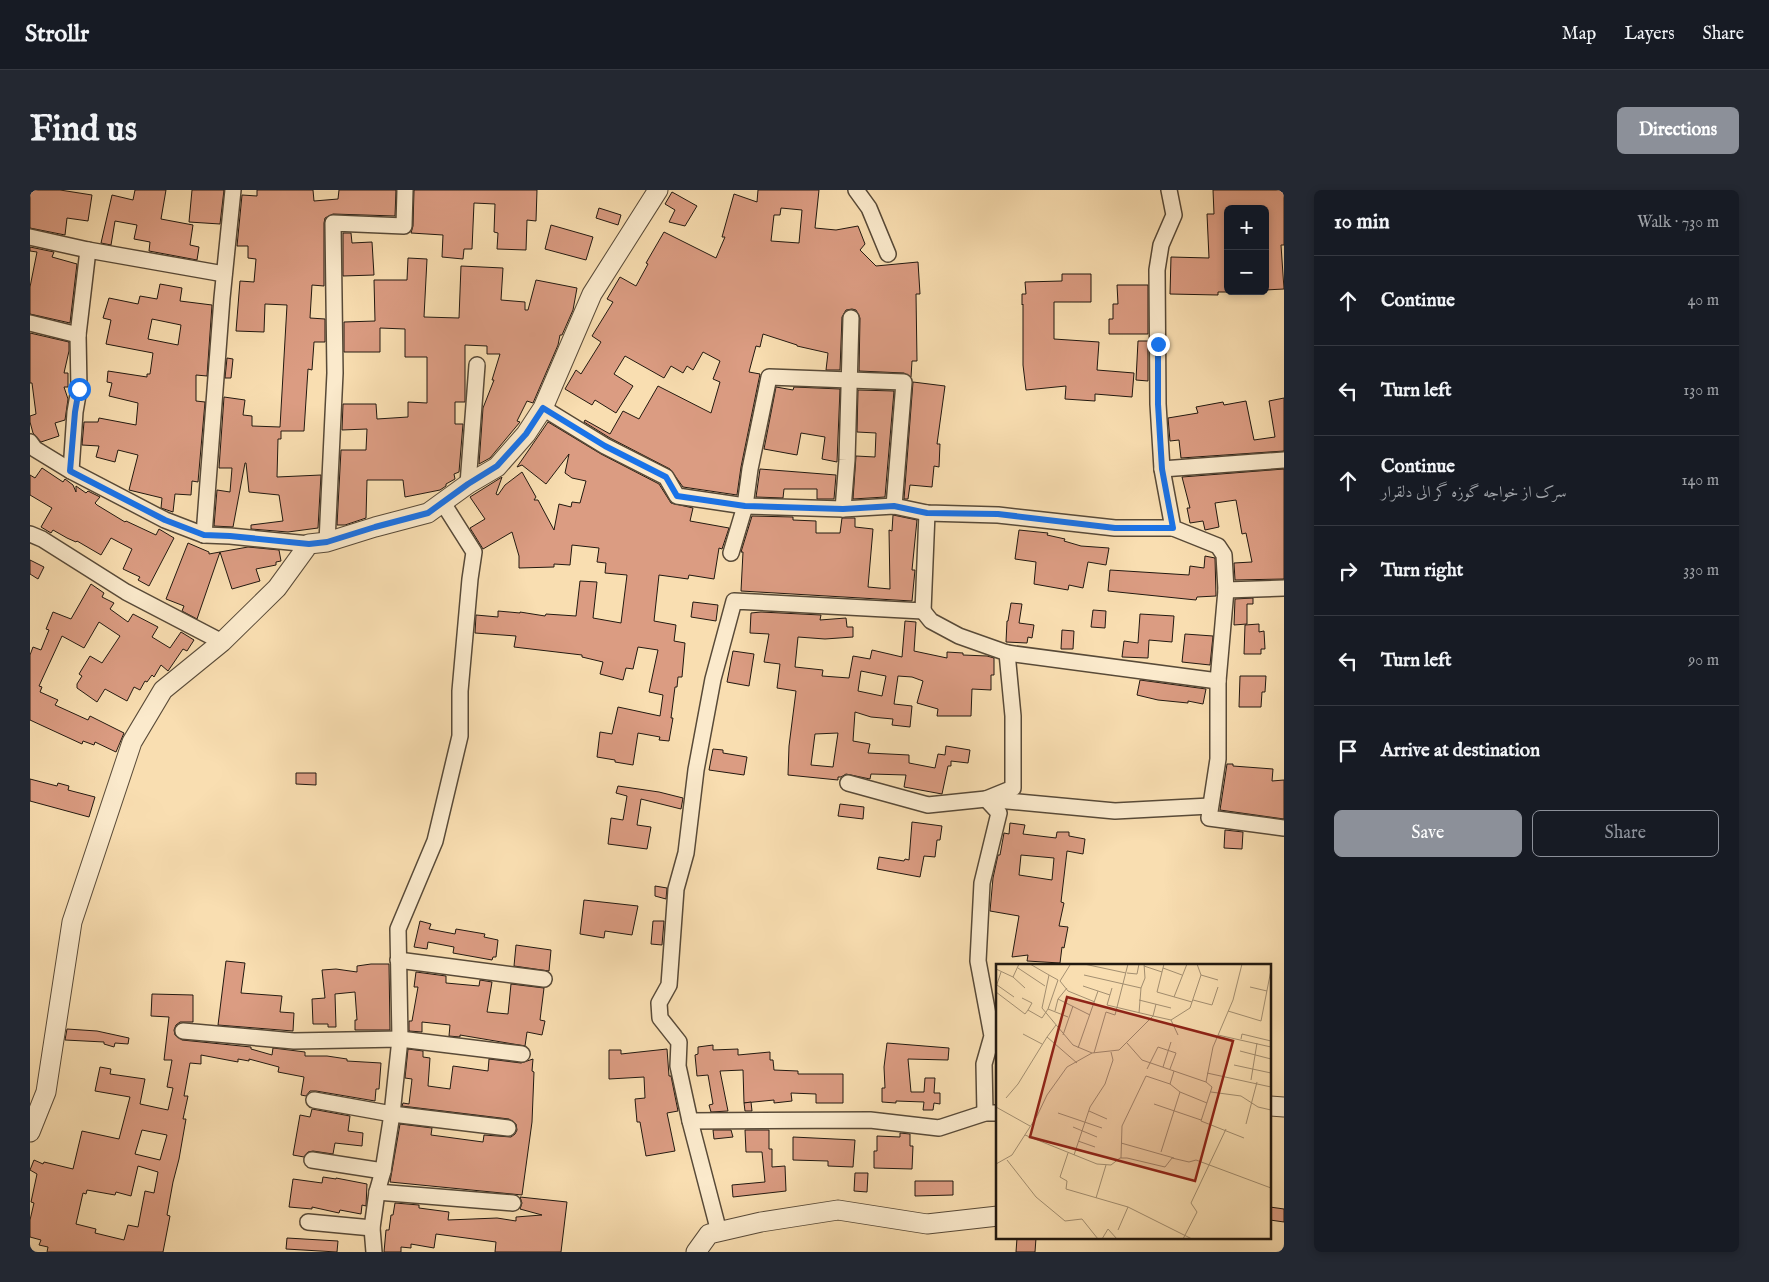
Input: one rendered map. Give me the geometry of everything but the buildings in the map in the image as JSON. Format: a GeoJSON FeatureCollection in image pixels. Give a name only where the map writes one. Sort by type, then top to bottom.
{"type":"FeatureCollection","features":[{"type":"Feature","properties":{"kind":"street"},"geometry":{"type":"LineString","coordinates":[[204,535],[224,274],[233,190]]}},
{"type":"Feature","properties":{"kind":"street"},"geometry":{"type":"LineString","coordinates":[[30,1132],[46,1092],[72,922],[132,742],[163,690],[222,642],[277,588],[318,543],[335,373],[333,223],[404,226],[405,190]]}},
{"type":"Feature","properties":{"kind":"street"},"geometry":{"type":"LineString","coordinates":[[30,442],[35,449],[70,471],[165,520],[204,535],[318,543],[428,513],[497,466],[526,434],[543,408],[592,294],[658,190]]}},
{"type":"Feature","properties":{"kind":"street"},"geometry":{"type":"LineString","coordinates":[[856,190],[870,208],[888,254]]}},
{"type":"Feature","properties":{"kind":"street"},"geometry":{"type":"LineString","coordinates":[[1169,190],[1174,215],[1161,245],[1157,270],[1158,404],[1162,469],[1173,528]]}},
{"type":"Feature","properties":{"kind":"street"},"geometry":{"type":"LineString","coordinates":[[30,237],[88,250],[224,274]]}},
{"type":"Feature","properties":{"kind":"street"},"geometry":{"type":"LineString","coordinates":[[70,471],[79,389],[78,335],[88,250]]}},
{"type":"Feature","properties":{"kind":"street"},"geometry":{"type":"LineString","coordinates":[[843,509],[850,379],[851,318]]}},
{"type":"Feature","properties":{"kind":"street"},"geometry":{"type":"LineString","coordinates":[[30,323],[78,335]]}},
{"type":"Feature","properties":{"kind":"street"},"geometry":{"type":"LineString","coordinates":[[468,484],[478,365]]}},
{"type":"Feature","properties":{"kind":"street"},"geometry":{"type":"LineString","coordinates":[[732,553],[745,506],[750,469],[769,377],[904,382],[894,506]]}},
{"type":"Feature","properties":{"kind":"street"},"geometry":{"type":"LineString","coordinates":[[543,408],[605,446],[666,477],[677,496],[745,506],[843,509],[894,506],[927,513],[998,514],[1115,528],[1173,528],[1218,546],[1224,555],[1226,590],[1218,681],[1218,759],[1208,818],[1284,828]]}},
{"type":"Feature","properties":{"kind":"street"},"geometry":{"type":"LineString","coordinates":[[1162,469],[1284,460]]}},
{"type":"Feature","properties":{"kind":"street"},"geometry":{"type":"LineString","coordinates":[[374,1252],[372,1228],[392,1114],[400,1039],[398,929],[436,841],[460,736],[460,692],[474,552],[443,503]]}},
{"type":"Feature","properties":{"kind":"street"},"geometry":{"type":"LineString","coordinates":[[927,513],[923,611],[931,621],[959,636],[1007,653],[1218,681]]}},
{"type":"Feature","properties":{"kind":"street"},"geometry":{"type":"LineString","coordinates":[[30,534],[42,539],[126,592],[222,642]]}},
{"type":"Feature","properties":{"kind":"street"},"geometry":{"type":"LineString","coordinates":[[1226,590],[1284,588]]}},
{"type":"Feature","properties":{"kind":"street"},"geometry":{"type":"LineString","coordinates":[[719,1232],[690,1121],[678,1066],[679,1042],[660,1018],[659,1003],[668,985],[676,889],[686,854],[696,770],[712,679],[734,601],[923,611]]}},
{"type":"Feature","properties":{"kind":"street"},"geometry":{"type":"LineString","coordinates":[[986,799],[1013,788],[1013,716],[1007,653]]}},
{"type":"Feature","properties":{"kind":"street"},"geometry":{"type":"LineString","coordinates":[[848,783],[928,805],[986,799],[1115,811],[1210,806]]}},
{"type":"Feature","properties":{"kind":"street"},"geometry":{"type":"LineString","coordinates":[[690,1121],[870,1120],[939,1128],[991,1113],[984,1064],[992,1036],[978,961],[982,882],[999,813],[986,799]]}},
{"type":"Feature","properties":{"kind":"street"},"geometry":{"type":"LineString","coordinates":[[398,960],[544,979]]}},
{"type":"Feature","properties":{"kind":"street"},"geometry":{"type":"LineString","coordinates":[[183,1031],[294,1041],[400,1039],[522,1054]]}},
{"type":"Feature","properties":{"kind":"street"},"geometry":{"type":"LineString","coordinates":[[314,1100],[392,1114],[508,1128]]}},
{"type":"Feature","properties":{"kind":"street"},"geometry":{"type":"LineString","coordinates":[[312,1160],[383,1171]]}},
{"type":"Feature","properties":{"kind":"street"},"geometry":{"type":"LineString","coordinates":[[377,1192],[513,1203]]}},
{"type":"Feature","properties":{"kind":"street"},"geometry":{"type":"LineString","coordinates":[[696,1252],[710,1234],[761,1222],[838,1210],[927,1224],[996,1216]]}},
{"type":"Feature","properties":{"kind":"street"},"geometry":{"type":"LineString","coordinates":[[308,1222],[372,1228]]}},
{"type":"Feature","properties":{"kind":"route"},"geometry":{"type":"LineString","coordinates":[[79,389],[70,471],[165,520],[204,535],[309,544],[327,542],[428,513],[497,466],[526,434],[543,408],[605,446],[666,477],[677,496],[745,506],[843,509],[894,506],[927,513],[998,514],[1115,528],[1155,529],[1173,528],[1162,469],[1158,404],[1158,344]]}}]}
